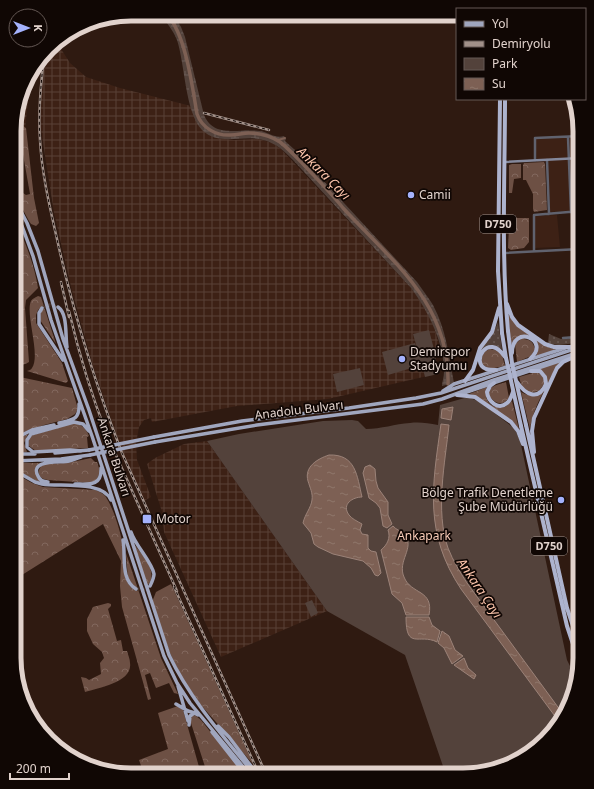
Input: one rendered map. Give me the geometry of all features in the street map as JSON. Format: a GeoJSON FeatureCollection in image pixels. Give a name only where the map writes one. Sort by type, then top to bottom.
{"type":"FeatureCollection","features":[{"type":"Feature","properties":{"kind":"highway","name":"D750"},"geometry":{"type":"LineString","coordinates":[[500,100],[498,271],[502,333],[513,392],[537,477],[573,626]]}},
{"type":"Feature","properties":{"kind":"highway","name":"D750"},"geometry":{"type":"LineString","coordinates":[[505,100],[504,253],[508,331],[512,363],[517,382],[529,459],[567,626],[573,644]]}},
{"type":"Feature","properties":{"kind":"highway"},"geometry":{"type":"LineString","coordinates":[[505,294],[510,313],[518,325],[545,344],[554,347],[569,348]]}},
{"type":"Feature","properties":{"kind":"highway"},"geometry":{"type":"LineString","coordinates":[[465,381],[473,370],[480,348],[492,332],[500,305]]}},
{"type":"Feature","properties":{"kind":"highway"},"geometry":{"type":"LineString","coordinates":[[512,363],[513,344],[520,337],[526,336],[531,338],[536,344],[536,354],[530,359]]}},
{"type":"Feature","properties":{"kind":"highway"},"geometry":{"type":"LineString","coordinates":[[496,370],[486,369],[480,364],[480,357],[484,350],[489,347],[495,347],[499,349],[506,358]]}},
{"type":"Feature","properties":{"kind":"highway"},"geometry":{"type":"LineString","coordinates":[[537,477],[532,434],[534,418],[557,368],[563,362],[573,357]]}},
{"type":"Feature","properties":{"kind":"highway"},"geometry":{"type":"LineString","coordinates":[[517,382],[528,394],[535,394],[542,391],[546,384],[546,377],[540,371],[531,371]]}},
{"type":"Feature","properties":{"kind":"highway"},"geometry":{"type":"LineString","coordinates":[[494,383],[490,386],[487,392],[489,400],[494,405],[503,405],[507,403],[513,392]]}},
{"type":"Feature","properties":{"kind":"highway"},"geometry":{"type":"LineString","coordinates":[[456,394],[475,398],[511,422],[518,431],[529,459]]}},
{"type":"Feature","properties":{"kind":"main road"},"geometry":{"type":"LineString","coordinates":[[504,162],[573,159]]}},
{"type":"Feature","properties":{"kind":"main road","name":"Ankara Bulvarı"},"geometry":{"type":"LineString","coordinates":[[21,212],[38,251],[55,316],[118,499],[169,655],[179,676],[245,768]]}},
{"type":"Feature","properties":{"kind":"main road","name":"Ankara Bulvarı"},"geometry":{"type":"LineString","coordinates":[[21,224],[33,256],[51,320],[92,436],[164,656],[177,683],[215,737],[240,768]]}},
{"type":"Feature","properties":{"kind":"main road"},"geometry":{"type":"LineString","coordinates":[[58,307],[64,314],[66,338],[73,367]]}},
{"type":"Feature","properties":{"kind":"main road"},"geometry":{"type":"LineString","coordinates":[[42,308],[39,312],[39,324],[67,365]]}},
{"type":"Feature","properties":{"kind":"main road"},"geometry":{"type":"LineString","coordinates":[[455,386],[496,370],[573,347]]}},
{"type":"Feature","properties":{"kind":"main road"},"geometry":{"type":"LineString","coordinates":[[569,348],[573,347]]}},
{"type":"Feature","properties":{"kind":"main road","name":"Anadolu Bulvarı"},"geometry":{"type":"LineString","coordinates":[[21,454],[60,453],[89,450],[236,422],[416,398],[441,393],[455,386],[569,348]]}},
{"type":"Feature","properties":{"kind":"main road"},"geometry":{"type":"LineString","coordinates":[[456,394],[531,371],[573,356]]}},
{"type":"Feature","properties":{"kind":"main road"},"geometry":{"type":"LineString","coordinates":[[456,394],[573,356]]}},
{"type":"Feature","properties":{"kind":"main road","name":"Anadolu Bulvarı"},"geometry":{"type":"LineString","coordinates":[[21,461],[81,457],[155,442],[250,426],[406,407],[442,399],[456,394]]}},
{"type":"Feature","properties":{"kind":"main road"},"geometry":{"type":"LineString","coordinates":[[21,436],[32,430],[74,419],[80,411],[78,397]]}},
{"type":"Feature","properties":{"kind":"main road"},"geometry":{"type":"LineString","coordinates":[[81,451],[70,450],[33,452],[27,447],[26,440],[31,434],[74,422],[84,425],[92,436]]}},
{"type":"Feature","properties":{"kind":"main road"},"geometry":{"type":"LineString","coordinates":[[81,457],[70,461],[43,463],[38,468],[37,475],[40,480],[46,482],[91,484],[97,482],[100,477],[101,463]]}},
{"type":"Feature","properties":{"kind":"main road"},"geometry":{"type":"LineString","coordinates":[[21,474],[35,482],[42,484],[99,489],[109,497],[117,519],[121,525],[126,577],[129,583],[136,589]]}},
{"type":"Feature","properties":{"kind":"main road"},"geometry":{"type":"LineString","coordinates":[[118,499],[132,537],[153,571],[153,580],[150,586]]}},
{"type":"Feature","properties":{"kind":"main road"},"geometry":{"type":"LineString","coordinates":[[177,683],[189,725],[190,716],[194,714],[198,715]]}},
{"type":"Feature","properties":{"kind":"main road"},"geometry":{"type":"LineString","coordinates":[[176,704],[198,715],[205,721]]}},
{"type":"Feature","properties":{"kind":"main road","name":"Ankara Bulvarı"},"geometry":{"type":"LineString","coordinates":[[207,715],[229,737],[252,768]]}},
{"type":"Feature","properties":{"kind":"main road","name":"Ankara Bulvarı"},"geometry":{"type":"LineString","coordinates":[[205,721],[249,768]]}},
{"type":"Feature","properties":{"kind":"street"},"geometry":{"type":"LineString","coordinates":[[534,250],[534,215],[571,212],[568,137]]}},
{"type":"Feature","properties":{"kind":"street"},"geometry":{"type":"LineString","coordinates":[[535,160],[535,138],[573,137]]}},
{"type":"Feature","properties":{"kind":"street"},"geometry":{"type":"LineString","coordinates":[[547,160],[549,214]]}},
{"type":"Feature","properties":{"kind":"street"},"geometry":{"type":"LineString","coordinates":[[504,253],[534,250],[573,249]]}},
{"type":"Feature","properties":{"kind":"street"},"geometry":{"type":"LineString","coordinates":[[563,338],[573,337]]}},
{"type":"Feature","properties":{"kind":"shaded area"},"geometry":{"type":"Polygon","coordinates":[[[58,49],[61,49],[70,63],[86,77],[120,88],[191,106],[194,114],[210,135],[216,138],[234,140],[258,139],[273,143],[282,150],[411,288],[425,308],[434,327],[441,351],[433,353],[436,374],[328,399],[237,406],[152,422],[151,418],[144,420],[139,427],[136,443],[137,460],[151,497],[144,501],[124,457],[93,366],[72,291],[54,213],[41,130],[41,101],[44,64],[58,49]]]}},
{"type":"Feature","properties":{"kind":"shaded area"},"geometry":{"type":"Polygon","coordinates":[[[29,89],[25,129],[21,128],[22,117],[29,89]]]}},
{"type":"Feature","properties":{"kind":"shaded area"},"geometry":{"type":"Polygon","coordinates":[[[573,137],[573,210],[550,212],[546,162],[537,162],[535,138],[573,137]]]}},
{"type":"Feature","properties":{"kind":"shaded area"},"geometry":{"type":"Polygon","coordinates":[[[557,215],[560,247],[535,248],[534,216],[557,215]]]}},
{"type":"Feature","properties":{"kind":"shaded area"},"geometry":{"type":"Polygon","coordinates":[[[207,441],[327,611],[221,657],[164,532],[162,512],[147,464],[155,458],[184,444],[207,441]]]}},
{"type":"Feature","properties":{"kind":"green space"},"geometry":{"type":"Polygon","coordinates":[[[165,21],[177,21],[185,37],[204,115],[208,122],[221,130],[252,130],[278,137],[284,136],[286,139],[285,141],[417,282],[433,305],[441,324],[454,383],[442,386],[444,374],[443,361],[438,338],[429,317],[411,288],[293,160],[280,148],[268,141],[248,138],[216,138],[202,130],[196,122],[192,112],[180,50],[171,29],[165,21]]]}},
{"type":"Feature","properties":{"kind":"green space"},"geometry":{"type":"Polygon","coordinates":[[[21,126],[26,128],[34,198],[39,223],[36,226],[31,224],[21,206],[21,192],[26,195],[30,194],[21,143],[21,126]]]}},
{"type":"Feature","properties":{"kind":"green space"},"geometry":{"type":"Polygon","coordinates":[[[544,162],[547,210],[534,212],[533,194],[526,180],[523,180],[523,165],[524,163],[544,162]]]}},
{"type":"Feature","properties":{"kind":"green space"},"geometry":{"type":"Polygon","coordinates":[[[521,164],[521,178],[514,179],[512,193],[509,193],[509,165],[521,164]]]}},
{"type":"Feature","properties":{"kind":"green space"},"geometry":{"type":"Polygon","coordinates":[[[515,218],[529,218],[529,242],[524,248],[511,250],[508,248],[509,227],[516,226],[515,218]]]}},
{"type":"Feature","properties":{"kind":"green space"},"geometry":{"type":"Polygon","coordinates":[[[21,235],[35,271],[38,288],[26,300],[25,308],[29,362],[21,365],[21,235]]]}},
{"type":"Feature","properties":{"kind":"green space"},"geometry":{"type":"Polygon","coordinates":[[[38,296],[41,297],[56,344],[40,320],[41,307],[36,315],[36,323],[62,363],[68,381],[66,383],[27,371],[31,370],[32,368],[35,354],[30,307],[32,300],[38,296]]]}},
{"type":"Feature","properties":{"kind":"green space"},"geometry":{"type":"Polygon","coordinates":[[[508,314],[517,324],[542,344],[555,350],[536,357],[537,347],[532,338],[515,339],[511,344],[508,314]]]}},
{"type":"Feature","properties":{"kind":"green space"},"geometry":{"type":"Polygon","coordinates":[[[498,322],[502,349],[491,345],[481,351],[494,330],[498,322]]]}},
{"type":"Feature","properties":{"kind":"green space"},"geometry":{"type":"Polygon","coordinates":[[[429,330],[435,353],[438,374],[425,377],[422,365],[388,375],[382,352],[415,343],[417,348],[413,334],[429,330]]]}},
{"type":"Feature","properties":{"kind":"green space"},"geometry":{"type":"Polygon","coordinates":[[[549,334],[561,339],[573,338],[573,343],[564,345],[548,343],[549,334]]]}},
{"type":"Feature","properties":{"kind":"green space"},"geometry":{"type":"Polygon","coordinates":[[[521,339],[530,341],[535,349],[531,356],[517,362],[515,344],[521,339]]]}},
{"type":"Feature","properties":{"kind":"green space"},"geometry":{"type":"Polygon","coordinates":[[[490,349],[499,351],[502,355],[505,366],[489,369],[482,364],[482,355],[490,349]]]}},
{"type":"Feature","properties":{"kind":"green space"},"geometry":{"type":"Polygon","coordinates":[[[565,360],[548,384],[539,401],[530,429],[521,392],[527,395],[532,395],[543,391],[547,378],[545,374],[538,369],[565,360]]]}},
{"type":"Feature","properties":{"kind":"green space"},"geometry":{"type":"Polygon","coordinates":[[[360,368],[364,385],[337,392],[333,374],[360,368]]]}},
{"type":"Feature","properties":{"kind":"green space"},"geometry":{"type":"Polygon","coordinates":[[[539,373],[544,378],[544,384],[539,391],[530,393],[522,387],[519,377],[539,373]]]}},
{"type":"Feature","properties":{"kind":"green space"},"geometry":{"type":"Polygon","coordinates":[[[21,377],[72,388],[78,409],[75,414],[67,419],[44,425],[21,434],[21,377]]]}},
{"type":"Feature","properties":{"kind":"green space"},"geometry":{"type":"Polygon","coordinates":[[[506,382],[509,398],[501,403],[494,401],[489,396],[490,390],[494,386],[506,382]]]}},
{"type":"Feature","properties":{"kind":"green space"},"geometry":{"type":"Polygon","coordinates":[[[487,387],[486,397],[492,406],[505,407],[512,401],[519,429],[513,422],[473,395],[469,394],[487,387]]]}},
{"type":"Feature","properties":{"kind":"green space","name":"Ankapark"},"geometry":{"type":"Polygon","coordinates":[[[468,397],[480,402],[514,428],[520,440],[567,660],[572,670],[567,693],[562,706],[546,730],[535,741],[511,757],[484,766],[470,768],[444,768],[405,655],[327,611],[207,441],[239,434],[323,421],[358,421],[366,429],[413,423],[438,425],[440,405],[468,397]]]}},
{"type":"Feature","properties":{"kind":"green space"},"geometry":{"type":"Polygon","coordinates":[[[74,423],[87,431],[89,436],[87,437],[88,448],[36,451],[29,446],[29,438],[31,436],[74,423]]]}},
{"type":"Feature","properties":{"kind":"green space"},"geometry":{"type":"Polygon","coordinates":[[[28,434],[24,443],[27,452],[21,452],[21,438],[28,434]]]}},
{"type":"Feature","properties":{"kind":"green space"},"geometry":{"type":"Polygon","coordinates":[[[91,458],[97,462],[100,471],[97,480],[90,483],[48,480],[42,478],[39,474],[41,466],[45,464],[67,463],[91,458]]]}},
{"type":"Feature","properties":{"kind":"green space"},"geometry":{"type":"Polygon","coordinates":[[[21,463],[40,463],[36,469],[36,475],[44,483],[21,473],[21,463]]]}},
{"type":"Feature","properties":{"kind":"green space"},"geometry":{"type":"Polygon","coordinates":[[[21,477],[43,487],[95,490],[102,493],[106,497],[115,515],[121,535],[125,577],[127,582],[136,591],[128,580],[126,553],[161,658],[178,694],[174,693],[169,683],[156,688],[150,673],[145,675],[151,699],[148,700],[122,607],[120,586],[121,561],[103,524],[21,576],[21,477]]]}},
{"type":"Feature","properties":{"kind":"green space"},"geometry":{"type":"Polygon","coordinates":[[[134,544],[151,570],[151,581],[147,586],[134,544]]]}},
{"type":"Feature","properties":{"kind":"green space"},"geometry":{"type":"Polygon","coordinates":[[[171,584],[253,764],[200,704],[183,680],[170,653],[152,602],[156,592],[171,584]]]}},
{"type":"Feature","properties":{"kind":"green space"},"geometry":{"type":"Polygon","coordinates":[[[312,600],[318,613],[311,617],[305,603],[312,600]]]}},
{"type":"Feature","properties":{"kind":"green space"},"geometry":{"type":"Polygon","coordinates":[[[108,603],[111,604],[108,609],[117,641],[121,640],[123,651],[127,651],[130,662],[130,670],[126,675],[114,683],[85,692],[81,677],[89,680],[101,674],[100,663],[104,658],[102,652],[93,644],[87,631],[87,619],[93,607],[108,603]]]}},
{"type":"Feature","properties":{"kind":"green space"},"geometry":{"type":"Polygon","coordinates":[[[178,706],[183,710],[199,768],[142,768],[139,760],[168,749],[158,713],[178,706]]]}},
{"type":"Feature","properties":{"kind":"green space"},"geometry":{"type":"Polygon","coordinates":[[[193,715],[201,720],[239,768],[205,768],[190,720],[193,715]]]}},
{"type":"Feature","properties":{"kind":"water"},"geometry":{"type":"Polygon","coordinates":[[[453,407],[451,420],[441,418],[442,409],[453,407]]]}},
{"type":"Feature","properties":{"kind":"water"},"geometry":{"type":"Polygon","coordinates":[[[441,424],[449,425],[442,487],[442,519],[448,548],[454,562],[467,583],[560,710],[555,717],[461,589],[449,568],[441,548],[436,529],[434,509],[435,468],[441,424]]]}},
{"type":"Feature","properties":{"kind":"water"},"geometry":{"type":"Polygon","coordinates":[[[329,455],[345,458],[354,468],[362,497],[355,498],[349,502],[346,508],[352,518],[362,524],[360,530],[362,534],[368,535],[368,548],[371,551],[376,552],[381,573],[378,576],[375,575],[371,568],[363,561],[333,554],[318,547],[314,544],[311,533],[303,523],[312,500],[312,493],[307,476],[308,472],[312,464],[329,455]]]}},
{"type":"Feature","properties":{"kind":"water"},"geometry":{"type":"Polygon","coordinates":[[[370,465],[375,469],[378,488],[388,502],[388,515],[392,524],[387,528],[383,526],[380,508],[369,498],[363,473],[365,467],[370,465]]]}},
{"type":"Feature","properties":{"kind":"water"},"geometry":{"type":"Polygon","coordinates":[[[393,526],[404,534],[408,540],[402,571],[404,577],[407,583],[425,596],[430,607],[429,615],[406,615],[402,603],[392,594],[381,550],[388,541],[388,530],[393,526]]]}},
{"type":"Feature","properties":{"kind":"water"},"geometry":{"type":"Polygon","coordinates":[[[406,617],[429,617],[432,625],[440,631],[437,642],[425,639],[415,639],[411,637],[408,634],[406,617]]]}},
{"type":"Feature","properties":{"kind":"water"},"geometry":{"type":"Polygon","coordinates":[[[442,631],[449,636],[455,650],[463,656],[452,664],[444,648],[438,643],[442,631]]]}},
{"type":"Feature","properties":{"kind":"water"},"geometry":{"type":"Polygon","coordinates":[[[464,658],[468,668],[476,675],[474,679],[454,665],[464,658]]]}},
{"type":"Feature","properties":{"kind":"waterway","name":"Ankara Çayı"},"geometry":{"type":"LineString","coordinates":[[172,21],[184,48],[197,114],[202,123],[210,130],[220,134],[231,135],[253,133],[261,134],[277,140],[290,151],[329,191],[343,208],[399,266],[429,307],[439,330],[446,356],[448,384]]}},
{"type":"Feature","properties":{"kind":"waterway","name":"Ankara Çayı"},"geometry":{"type":"LineString","coordinates":[[278,140],[285,138]]}},
{"type":"Feature","properties":{"kind":"tunnel"},"geometry":{"type":"LineString","coordinates":[[42,308],[50,305],[58,307]]}},
{"type":"Feature","properties":{"kind":"tunnel"},"geometry":{"type":"LineString","coordinates":[[136,589],[143,590],[148,587]]}},
{"type":"Feature","properties":{"kind":"railway"},"geometry":{"type":"LineString","coordinates":[[43,66],[39,119],[45,181],[65,274],[87,352],[103,403],[122,453],[263,768]]}},
{"type":"Feature","properties":{"kind":"railway"},"geometry":{"type":"LineString","coordinates":[[204,113],[269,130]]}},
{"type":"Feature","properties":{"kind":"railway"},"geometry":{"type":"LineString","coordinates":[[61,282],[69,317]]}},
{"type":"Feature","properties":{"kind":"railway"},"geometry":{"type":"LineString","coordinates":[[69,311],[86,374],[107,435],[177,591]]}},
{"type":"Feature","properties":{"kind":"railway"},"geometry":{"type":"LineString","coordinates":[[174,587],[256,768]]}},
{"type":"Feature","properties":{"kind":"place","name":"Camii"},"geometry":{"type":"Point","coordinates":[411,195]}},
{"type":"Feature","properties":{"kind":"place","name":"Demirspor Stadyumu"},"geometry":{"type":"Point","coordinates":[402,359]}},
{"type":"Feature","properties":{"kind":"place","name":"Bölge Trafik Denetleme Şube Müdürlüğü"},"geometry":{"type":"Point","coordinates":[561,500]}},
{"type":"Feature","properties":{"kind":"place","name":"Motor"},"geometry":{"type":"Point","coordinates":[147,519]}}]}
